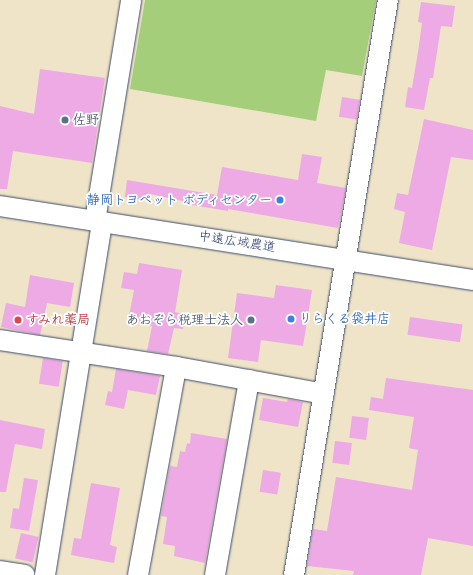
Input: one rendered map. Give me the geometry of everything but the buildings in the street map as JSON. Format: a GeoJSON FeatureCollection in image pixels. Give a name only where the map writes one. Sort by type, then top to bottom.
{"type":"FeatureCollection","features":[{"type":"Feature","properties":{"kind":"street"},"geometry":{"type":"LineString","coordinates":[[46,575],[81,351],[98,221],[131,0]]}},
{"type":"Feature","properties":{"kind":"street"},"geometry":{"type":"LineString","coordinates":[[294,575],[388,0]]}},
{"type":"Feature","properties":{"kind":"street","name":"中遠広域農道"},"geometry":{"type":"LineString","coordinates":[[0,206],[473,280]]}},
{"type":"Feature","properties":{"kind":"street"},"geometry":{"type":"LineString","coordinates":[[0,340],[81,351],[324,394]]}},
{"type":"Feature","properties":{"kind":"street"},"geometry":{"type":"LineString","coordinates":[[138,575],[176,367]]}},
{"type":"Feature","properties":{"kind":"street"},"geometry":{"type":"LineString","coordinates":[[215,575],[250,380]]}},
{"type":"Feature","properties":{"kind":"street"},"geometry":{"type":"LineString","coordinates":[[0,571],[25,575]]}},
{"type":"Feature","properties":{"kind":"green space"},"geometry":{"type":"Polygon","coordinates":[[[145,0],[376,0],[362,76],[326,70],[316,121],[130,89],[145,0]]]}},
{"type":"Feature","properties":{"kind":"place","name":"佐野"},"geometry":{"type":"Point","coordinates":[65,120]}},
{"type":"Feature","properties":{"kind":"place","name":"静岡トヨペット ボディセンター"},"geometry":{"type":"Point","coordinates":[280,200]}},
{"type":"Feature","properties":{"kind":"place","name":"りらくる袋井店"},"geometry":{"type":"Point","coordinates":[291,319]}},
{"type":"Feature","properties":{"kind":"place","name":"すみれ薬局"},"geometry":{"type":"Point","coordinates":[18,320]}},
{"type":"Feature","properties":{"kind":"place","name":"あおぞら税理士法人"},"geometry":{"type":"Point","coordinates":[251,320]}}]}
